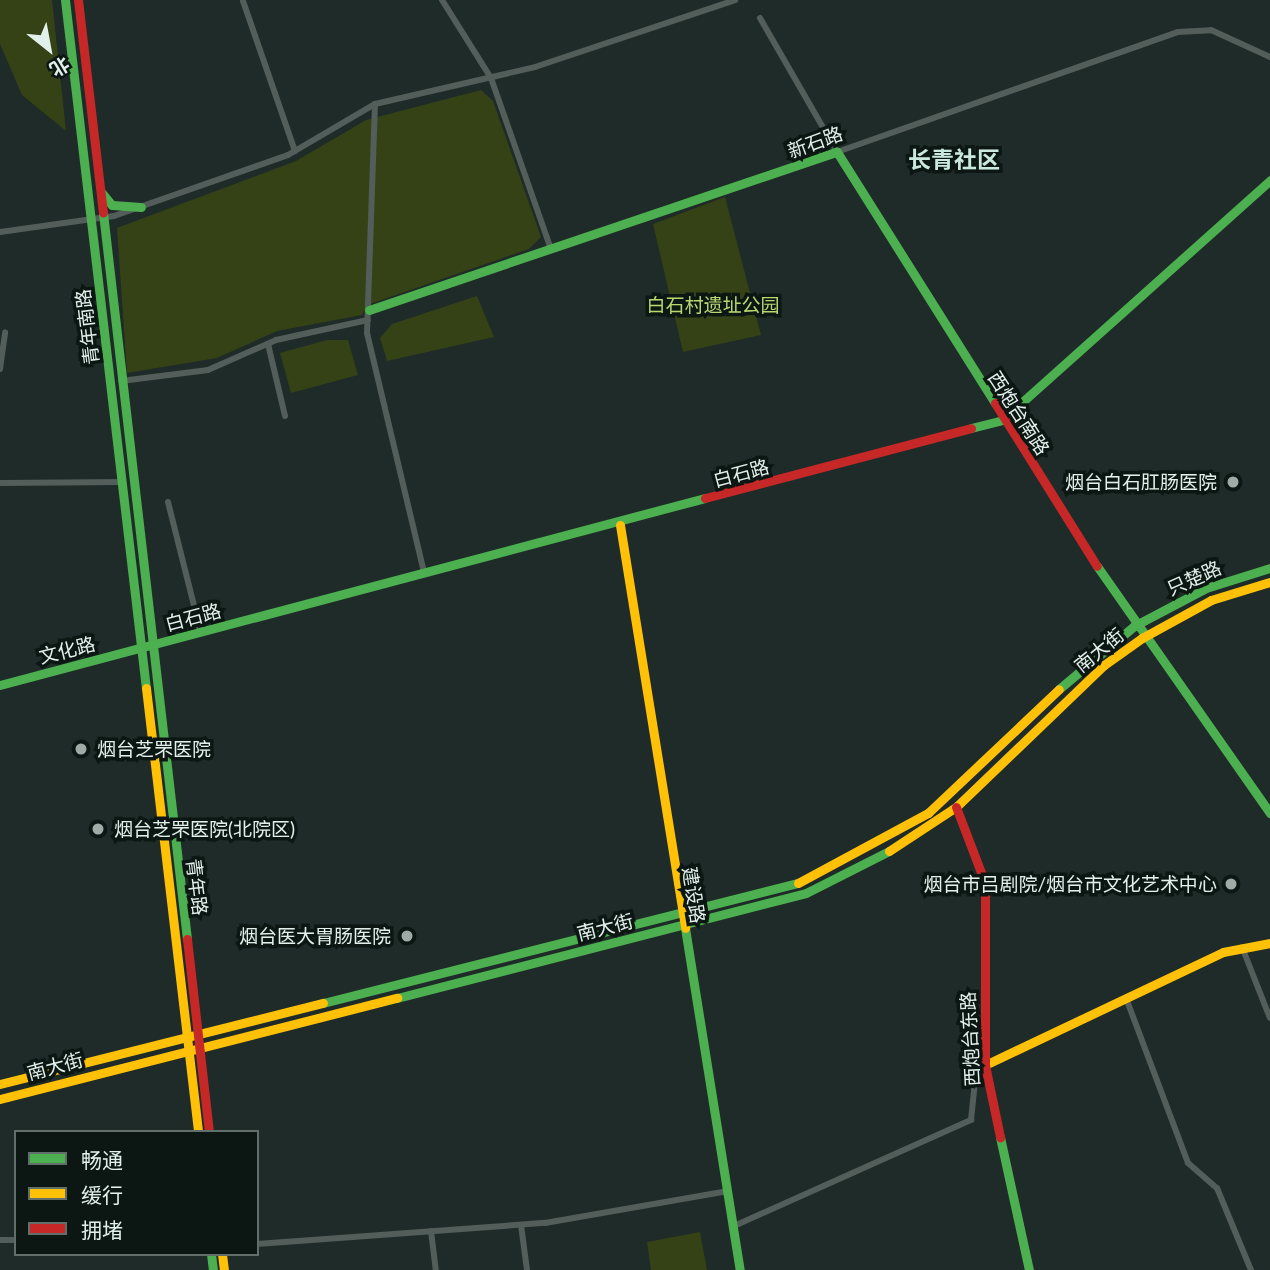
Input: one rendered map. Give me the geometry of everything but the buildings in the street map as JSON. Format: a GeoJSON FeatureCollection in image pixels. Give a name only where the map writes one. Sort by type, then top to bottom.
{"type":"FeatureCollection","features":[{"type":"Feature","properties":{"kind":"main road","name":"青年南路"},"geometry":{"type":"LineString","coordinates":[[65,0],[90,221],[145,649]]}},
{"type":"Feature","properties":{"kind":"main road","name":"青年南路"},"geometry":{"type":"LineString","coordinates":[[78,0],[145,649]]}},
{"type":"Feature","properties":{"kind":"main road","name":"新石路"},"geometry":{"type":"LineString","coordinates":[[369,315],[551,249],[837,152]]}},
{"type":"Feature","properties":{"kind":"main road","name":"西炮台南路"},"geometry":{"type":"LineString","coordinates":[[837,152],[1002,420],[1134,626],[1270,813]]}},
{"type":"Feature","properties":{"kind":"main road","name":"白石路"},"geometry":{"type":"LineString","coordinates":[[145,649],[424,572],[620,525],[1002,420],[1270,180]]}},
{"type":"Feature","properties":{"kind":"main road"},"geometry":{"type":"LineString","coordinates":[[98,185],[109,204],[141,207]]}},
{"type":"Feature","properties":{"kind":"main road","name":"建设路"},"geometry":{"type":"LineString","coordinates":[[620,525],[681,927],[740,1270]]}},
{"type":"Feature","properties":{"kind":"main road","name":"只楚路"},"geometry":{"type":"LineString","coordinates":[[1134,626],[1206,588],[1270,568]]}},
{"type":"Feature","properties":{"kind":"main road","name":"只楚路"},"geometry":{"type":"LineString","coordinates":[[1142,638],[1211,600],[1270,582]]}},
{"type":"Feature","properties":{"kind":"main road","name":"南大街"},"geometry":{"type":"LineString","coordinates":[[0,1084],[193,1031],[803,883],[890,839],[948,797],[1096,654],[1134,626]]}},
{"type":"Feature","properties":{"kind":"main road","name":"南大街"},"geometry":{"type":"LineString","coordinates":[[0,1099],[806,893],[896,848],[956,807],[1104,665],[1142,638]]}},
{"type":"Feature","properties":{"kind":"main road","name":"文化路"},"geometry":{"type":"LineString","coordinates":[[0,685],[145,649]]}},
{"type":"Feature","properties":{"kind":"main road","name":"青年路"},"geometry":{"type":"LineString","coordinates":[[145,649],[195,1047],[209,1130]]}},
{"type":"Feature","properties":{"kind":"main road","name":"西炮台东路"},"geometry":{"type":"LineString","coordinates":[[956,807],[985,883],[985,1065],[1029,1270]]}},
{"type":"Feature","properties":{"kind":"main road"},"geometry":{"type":"LineString","coordinates":[[985,1065],[1242,947],[1270,943]]}},
{"type":"Feature","properties":{"kind":"main road","name":"青年路"},"geometry":{"type":"LineString","coordinates":[[195,1047],[198,1130]]}},
{"type":"Feature","properties":{"kind":"street"},"geometry":{"type":"LineString","coordinates":[[442,0],[491,78],[551,249]]}},
{"type":"Feature","properties":{"kind":"street"},"geometry":{"type":"LineString","coordinates":[[0,232],[101,220],[295,151],[375,104],[491,78],[735,0]]}},
{"type":"Feature","properties":{"kind":"street"},"geometry":{"type":"LineString","coordinates":[[243,1],[295,151]]}},
{"type":"Feature","properties":{"kind":"street","name":"西炮台南路"},"geometry":{"type":"LineString","coordinates":[[760,18],[837,152]]}},
{"type":"Feature","properties":{"kind":"street","name":"新石路"},"geometry":{"type":"LineString","coordinates":[[837,152],[1178,32],[1211,30],[1270,57]]}},
{"type":"Feature","properties":{"kind":"street"},"geometry":{"type":"LineString","coordinates":[[375,104],[369,315],[390,443],[424,572]]}},
{"type":"Feature","properties":{"kind":"street","name":"新石路"},"geometry":{"type":"LineString","coordinates":[[119,381],[208,370],[268,344],[369,315]]}},
{"type":"Feature","properties":{"kind":"street"},"geometry":{"type":"LineString","coordinates":[[0,369],[5,332]]}},
{"type":"Feature","properties":{"kind":"street"},"geometry":{"type":"LineString","coordinates":[[268,344],[285,416]]}},
{"type":"Feature","properties":{"kind":"street"},"geometry":{"type":"LineString","coordinates":[[0,483],[123,482]]}},
{"type":"Feature","properties":{"kind":"street"},"geometry":{"type":"LineString","coordinates":[[168,502],[201,633]]}},
{"type":"Feature","properties":{"kind":"street"},"geometry":{"type":"LineString","coordinates":[[1242,947],[1270,1018]]}},
{"type":"Feature","properties":{"kind":"street"},"geometry":{"type":"LineString","coordinates":[[1126,998],[1188,1163],[1217,1188],[1251,1270]]}},
{"type":"Feature","properties":{"kind":"street"},"geometry":{"type":"LineString","coordinates":[[734,1226],[971,1119],[976,1072],[985,1065]]}},
{"type":"Feature","properties":{"kind":"street"},"geometry":{"type":"LineString","coordinates":[[259,1244],[521,1225],[728,1191]]}},
{"type":"Feature","properties":{"kind":"street"},"geometry":{"type":"LineString","coordinates":[[521,1225],[527,1270]]}},
{"type":"Feature","properties":{"kind":"street"},"geometry":{"type":"LineString","coordinates":[[431,1231],[436,1270]]}},
{"type":"Feature","properties":{"kind":"green space"},"geometry":{"type":"Polygon","coordinates":[[[0,0],[52,0],[66,131],[22,95],[0,44],[0,0]]]}},
{"type":"Feature","properties":{"kind":"green space"},"geometry":{"type":"Polygon","coordinates":[[[481,90],[493,101],[541,237],[529,249],[367,305],[362,315],[277,331],[217,358],[127,373],[117,228],[296,161],[366,120],[481,90]]]}},
{"type":"Feature","properties":{"kind":"green space","name":"白石村遗址公园"},"geometry":{"type":"Polygon","coordinates":[[[725,197],[761,335],[683,352],[653,224],[725,197]]]}},
{"type":"Feature","properties":{"kind":"green space"},"geometry":{"type":"Polygon","coordinates":[[[477,296],[494,337],[387,361],[380,338],[392,324],[477,296]]]}},
{"type":"Feature","properties":{"kind":"green space"},"geometry":{"type":"Polygon","coordinates":[[[327,340],[348,340],[358,375],[291,393],[280,353],[327,340]]]}},
{"type":"Feature","properties":{"kind":"green space"},"geometry":{"type":"Polygon","coordinates":[[[700,1232],[707,1270],[651,1270],[647,1242],[700,1232]]]}},
{"type":"Feature","properties":{"kind":"traffic: fast"},"geometry":{"type":"LineString","coordinates":[[65,0],[146,688]]}},
{"type":"Feature","properties":{"kind":"traffic: fast"},"geometry":{"type":"LineString","coordinates":[[369,310],[837,152],[995,403]]}},
{"type":"Feature","properties":{"kind":"traffic: fast"},"geometry":{"type":"LineString","coordinates":[[971,428],[1002,420],[1270,180]]}},
{"type":"Feature","properties":{"kind":"traffic: fast"},"geometry":{"type":"LineString","coordinates":[[101,192],[112,205],[141,207]]}},
{"type":"Feature","properties":{"kind":"traffic: fast"},"geometry":{"type":"LineString","coordinates":[[103,213],[187,939]]}},
{"type":"Feature","properties":{"kind":"traffic: fast"},"geometry":{"type":"LineString","coordinates":[[0,685],[705,498]]}},
{"type":"Feature","properties":{"kind":"traffic: fast"},"geometry":{"type":"LineString","coordinates":[[1097,566],[1270,813]]}},
{"type":"Feature","properties":{"kind":"traffic: fast"},"geometry":{"type":"LineString","coordinates":[[1059,689],[1134,626],[1206,588],[1270,568]]}},
{"type":"Feature","properties":{"kind":"traffic: fast"},"geometry":{"type":"LineString","coordinates":[[397,998],[806,893],[889,851]]}},
{"type":"Feature","properties":{"kind":"traffic: fast"},"geometry":{"type":"LineString","coordinates":[[323,1003],[798,883]]}},
{"type":"Feature","properties":{"kind":"traffic: fast"},"geometry":{"type":"LineString","coordinates":[[685,928],[740,1270]]}},
{"type":"Feature","properties":{"kind":"traffic: fast"},"geometry":{"type":"LineString","coordinates":[[1000,1137],[1029,1270]]}},
{"type":"Feature","properties":{"kind":"traffic: fast"},"geometry":{"type":"LineString","coordinates":[[211,1256],[213,1270]]}},
{"type":"Feature","properties":{"kind":"traffic: slow"},"geometry":{"type":"LineString","coordinates":[[620,525],[685,928]]}},
{"type":"Feature","properties":{"kind":"traffic: slow"},"geometry":{"type":"LineString","coordinates":[[889,851],[956,807],[1104,665],[1142,638],[1211,600],[1270,582]]}},
{"type":"Feature","properties":{"kind":"traffic: slow"},"geometry":{"type":"LineString","coordinates":[[146,688],[198,1130]]}},
{"type":"Feature","properties":{"kind":"traffic: slow"},"geometry":{"type":"LineString","coordinates":[[798,883],[928,813],[1059,689]]}},
{"type":"Feature","properties":{"kind":"traffic: slow"},"geometry":{"type":"LineString","coordinates":[[985,1065],[1223,952],[1270,943]]}},
{"type":"Feature","properties":{"kind":"traffic: slow"},"geometry":{"type":"LineString","coordinates":[[0,1099],[397,998]]}},
{"type":"Feature","properties":{"kind":"traffic: slow"},"geometry":{"type":"LineString","coordinates":[[0,1084],[323,1003]]}},
{"type":"Feature","properties":{"kind":"traffic: slow"},"geometry":{"type":"LineString","coordinates":[[222,1256],[224,1270]]}},
{"type":"Feature","properties":{"kind":"traffic: jam"},"geometry":{"type":"LineString","coordinates":[[78,0],[103,213]]}},
{"type":"Feature","properties":{"kind":"traffic: jam"},"geometry":{"type":"LineString","coordinates":[[995,403],[1097,566]]}},
{"type":"Feature","properties":{"kind":"traffic: jam"},"geometry":{"type":"LineString","coordinates":[[705,498],[971,428]]}},
{"type":"Feature","properties":{"kind":"traffic: jam"},"geometry":{"type":"LineString","coordinates":[[956,807],[985,883],[985,1065],[1000,1137]]}},
{"type":"Feature","properties":{"kind":"traffic: jam"},"geometry":{"type":"LineString","coordinates":[[187,939],[209,1130]]}},
{"type":"Feature","properties":{"kind":"place","name":"烟台白石肛肠医院"},"geometry":{"type":"Point","coordinates":[1233,482]}},
{"type":"Feature","properties":{"kind":"place","name":"烟台芝罘医院"},"geometry":{"type":"Point","coordinates":[81,749]}},
{"type":"Feature","properties":{"kind":"place","name":"烟台芝罘医院(北院区)"},"geometry":{"type":"Point","coordinates":[98,829]}},
{"type":"Feature","properties":{"kind":"place","name":"烟台市吕剧院/烟台市文化艺术中心"},"geometry":{"type":"Point","coordinates":[1231,884]}},
{"type":"Feature","properties":{"kind":"place","name":"烟台医大胃肠医院"},"geometry":{"type":"Point","coordinates":[407,936]}},
{"type":"Feature","properties":{"kind":"district","name":"长青社区"},"geometry":{"type":"Point","coordinates":[954,159]}}]}
